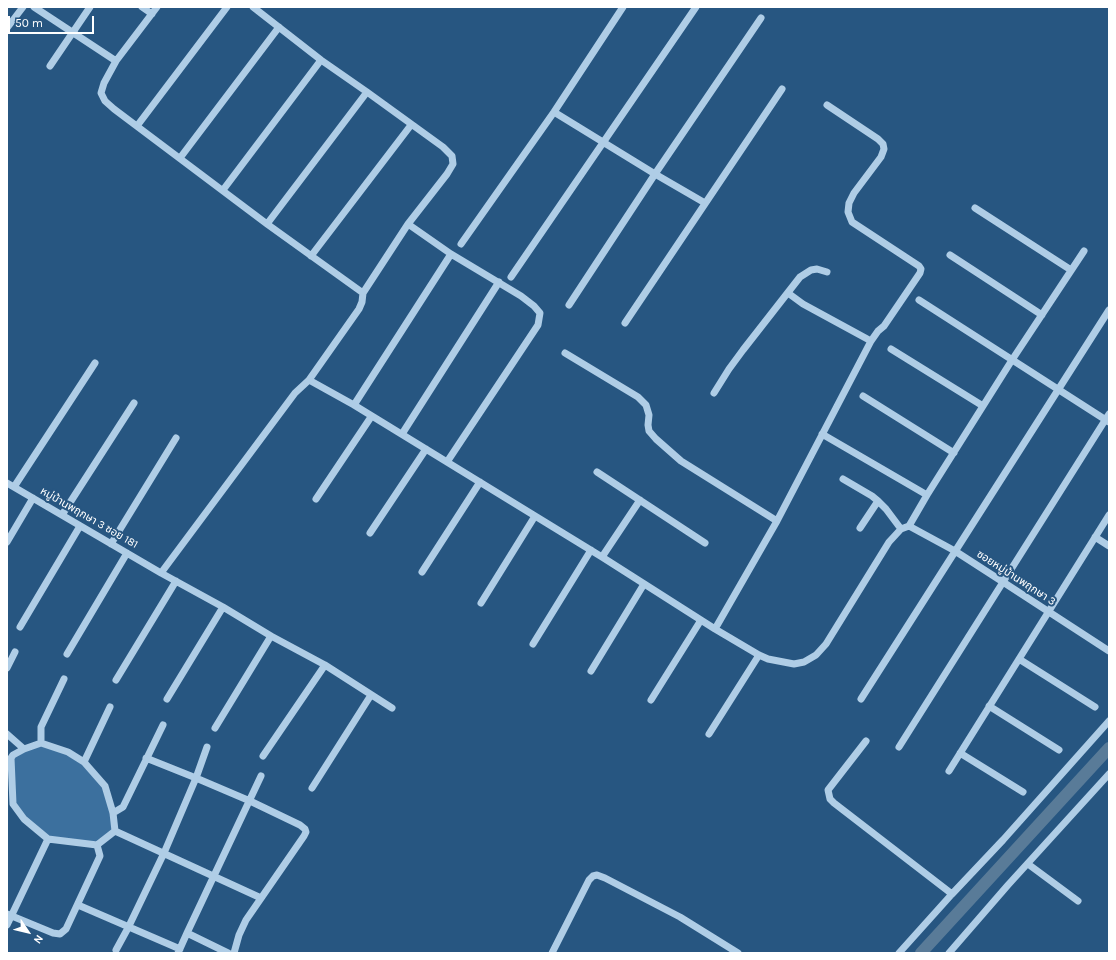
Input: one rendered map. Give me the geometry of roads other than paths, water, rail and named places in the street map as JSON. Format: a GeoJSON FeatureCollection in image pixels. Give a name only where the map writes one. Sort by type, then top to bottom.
{"type":"FeatureCollection","features":[{"type":"Feature","properties":{"kind":"street"},"geometry":{"type":"LineString","coordinates":[[7,28],[23,7]]}},
{"type":"Feature","properties":{"kind":"street"},"geometry":{"type":"LineString","coordinates":[[34,7],[116,61]]}},
{"type":"Feature","properties":{"kind":"street"},"geometry":{"type":"LineString","coordinates":[[50,66],[90,7]]}},
{"type":"Feature","properties":{"kind":"street"},"geometry":{"type":"LineString","coordinates":[[142,7],[152,14]]}},
{"type":"Feature","properties":{"kind":"street"},"geometry":{"type":"LineString","coordinates":[[157,7],[116,61],[104,83],[101,93],[105,101],[267,224],[363,293]]}},
{"type":"Feature","properties":{"kind":"street"},"geometry":{"type":"LineString","coordinates":[[137,126],[227,7]]}},
{"type":"Feature","properties":{"kind":"street"},"geometry":{"type":"LineString","coordinates":[[161,573],[295,393],[309,380],[359,309],[362,302],[363,293],[408,224],[453,164],[452,156],[443,147],[321,60],[253,7]]}},
{"type":"Feature","properties":{"kind":"street"},"geometry":{"type":"LineString","coordinates":[[461,244],[554,112],[623,7]]}},
{"type":"Feature","properties":{"kind":"street"},"geometry":{"type":"LineString","coordinates":[[511,277],[696,7]]}},
{"type":"Feature","properties":{"kind":"street"},"geometry":{"type":"LineString","coordinates":[[569,305],[655,174],[761,18]]}},
{"type":"Feature","properties":{"kind":"street"},"geometry":{"type":"LineString","coordinates":[[180,158],[279,27]]}},
{"type":"Feature","properties":{"kind":"street"},"geometry":{"type":"LineString","coordinates":[[223,190],[321,60]]}},
{"type":"Feature","properties":{"kind":"street"},"geometry":{"type":"LineString","coordinates":[[625,322],[782,90]]}},
{"type":"Feature","properties":{"kind":"street"},"geometry":{"type":"LineString","coordinates":[[267,224],[367,92]]}},
{"type":"Feature","properties":{"kind":"street"},"geometry":{"type":"LineString","coordinates":[[715,629],[777,521],[871,341],[898,306],[920,273],[921,269],[919,266],[852,222],[848,212],[849,203],[854,193],[882,157],[884,144],[827,105]]}},
{"type":"Feature","properties":{"kind":"street"},"geometry":{"type":"LineString","coordinates":[[554,112],[655,174],[706,203]]}},
{"type":"Feature","properties":{"kind":"street"},"geometry":{"type":"LineString","coordinates":[[311,256],[411,125]]}},
{"type":"Feature","properties":{"kind":"street"},"geometry":{"type":"LineString","coordinates":[[975,208],[1071,270]]}},
{"type":"Feature","properties":{"kind":"street"},"geometry":{"type":"LineString","coordinates":[[408,224],[451,254],[521,296],[534,306],[540,314],[538,325],[447,462]]}},
{"type":"Feature","properties":{"kind":"street"},"geometry":{"type":"LineString","coordinates":[[309,380],[402,434],[758,655],[768,659],[794,664],[804,662],[816,655],[826,644],[889,542],[902,529],[910,526],[927,496],[1012,360],[1084,251]]}},
{"type":"Feature","properties":{"kind":"street"},"geometry":{"type":"LineString","coordinates":[[354,405],[451,254]]}},
{"type":"Feature","properties":{"kind":"street"},"geometry":{"type":"LineString","coordinates":[[950,255],[1042,315]]}},
{"type":"Feature","properties":{"kind":"street"},"geometry":{"type":"LineString","coordinates":[[714,393],[728,369],[800,277],[811,270],[817,269],[828,272]]}},
{"type":"Feature","properties":{"kind":"street"},"geometry":{"type":"LineString","coordinates":[[402,434],[499,282]]}},
{"type":"Feature","properties":{"kind":"street"},"geometry":{"type":"LineString","coordinates":[[788,293],[803,304],[871,341]]}},
{"type":"Feature","properties":{"kind":"street"},"geometry":{"type":"LineString","coordinates":[[899,747],[1108,419],[1059,390],[919,300]]}},
{"type":"Feature","properties":{"kind":"street"},"geometry":{"type":"LineString","coordinates":[[861,699],[1109,310]]}},
{"type":"Feature","properties":{"kind":"street"},"geometry":{"type":"LineString","coordinates":[[891,348],[983,406]]}},
{"type":"Feature","properties":{"kind":"street"},"geometry":{"type":"LineString","coordinates":[[565,354],[638,396],[646,405],[649,415],[649,431],[681,461],[777,521]]}},
{"type":"Feature","properties":{"kind":"street"},"geometry":{"type":"LineString","coordinates":[[14,487],[95,363]]}},
{"type":"Feature","properties":{"kind":"street"},"geometry":{"type":"LineString","coordinates":[[863,396],[954,453]]}},
{"type":"Feature","properties":{"kind":"street"},"geometry":{"type":"LineString","coordinates":[[62,515],[134,403]]}},
{"type":"Feature","properties":{"kind":"street"},"geometry":{"type":"LineString","coordinates":[[316,499],[371,416]]}},
{"type":"Feature","properties":{"kind":"street"},"geometry":{"type":"LineString","coordinates":[[822,434],[927,496]]}},
{"type":"Feature","properties":{"kind":"street"},"geometry":{"type":"LineString","coordinates":[[111,544],[176,438]]}},
{"type":"Feature","properties":{"kind":"street"},"geometry":{"type":"LineString","coordinates":[[370,533],[426,449]]}},
{"type":"Feature","properties":{"kind":"street"},"geometry":{"type":"LineString","coordinates":[[597,472],[705,543]]}},
{"type":"Feature","properties":{"kind":"street"},"geometry":{"type":"LineString","coordinates":[[843,479],[878,501],[902,529]]}},
{"type":"Feature","properties":{"kind":"street","name":"หมู่บ้านพฤกษา 3 ซอย 181"},"geometry":{"type":"LineString","coordinates":[[7,482],[161,573],[325,665],[392,708]]}},
{"type":"Feature","properties":{"kind":"street"},"geometry":{"type":"LineString","coordinates":[[422,572],[480,482]]}},
{"type":"Feature","properties":{"kind":"street"},"geometry":{"type":"LineString","coordinates":[[7,542],[33,498]]}},
{"type":"Feature","properties":{"kind":"street"},"geometry":{"type":"LineString","coordinates":[[602,557],[640,500]]}},
{"type":"Feature","properties":{"kind":"street"},"geometry":{"type":"LineString","coordinates":[[860,528],[878,501]]}},
{"type":"Feature","properties":{"kind":"street"},"geometry":{"type":"LineString","coordinates":[[949,771],[1109,515]]}},
{"type":"Feature","properties":{"kind":"street"},"geometry":{"type":"LineString","coordinates":[[481,603],[535,516]]}},
{"type":"Feature","properties":{"kind":"street"},"geometry":{"type":"LineString","coordinates":[[20,627],[80,526]]}},
{"type":"Feature","properties":{"kind":"street","name":"ซอยหมู่บ้านพฤกษา 3"},"geometry":{"type":"LineString","coordinates":[[910,526],[955,551],[1109,651]]}},
{"type":"Feature","properties":{"kind":"street"},"geometry":{"type":"LineString","coordinates":[[1095,538],[1109,546]]}},
{"type":"Feature","properties":{"kind":"street"},"geometry":{"type":"LineString","coordinates":[[533,644],[591,550]]}},
{"type":"Feature","properties":{"kind":"street"},"geometry":{"type":"LineString","coordinates":[[67,654],[127,553]]}},
{"type":"Feature","properties":{"kind":"street"},"geometry":{"type":"LineString","coordinates":[[116,680],[176,581]]}},
{"type":"Feature","properties":{"kind":"street"},"geometry":{"type":"LineString","coordinates":[[591,671],[644,584]]}},
{"type":"Feature","properties":{"kind":"street"},"geometry":{"type":"LineString","coordinates":[[167,699],[223,607]]}},
{"type":"Feature","properties":{"kind":"street"},"geometry":{"type":"LineString","coordinates":[[651,700],[701,620]]}},
{"type":"Feature","properties":{"kind":"street"},"geometry":{"type":"LineString","coordinates":[[216,728],[271,636]]}},
{"type":"Feature","properties":{"kind":"street"},"geometry":{"type":"LineString","coordinates":[[7,668],[15,652]]}},
{"type":"Feature","properties":{"kind":"street"},"geometry":{"type":"LineString","coordinates":[[708,734],[758,655]]}},
{"type":"Feature","properties":{"kind":"street"},"geometry":{"type":"LineString","coordinates":[[1019,659],[1095,706]]}},
{"type":"Feature","properties":{"kind":"street"},"geometry":{"type":"LineString","coordinates":[[263,756],[325,665]]}},
{"type":"Feature","properties":{"kind":"street"},"geometry":{"type":"LineString","coordinates":[[41,743],[41,727],[64,679]]}},
{"type":"Feature","properties":{"kind":"street"},"geometry":{"type":"LineString","coordinates":[[312,788],[371,695]]}},
{"type":"Feature","properties":{"kind":"street"},"geometry":{"type":"LineString","coordinates":[[990,706],[1059,750]]}},
{"type":"Feature","properties":{"kind":"street"},"geometry":{"type":"LineString","coordinates":[[84,762],[110,707]]}},
{"type":"Feature","properties":{"kind":"street"},"geometry":{"type":"LineString","coordinates":[[900,953],[1109,721]]}},
{"type":"Feature","properties":{"kind":"street"},"geometry":{"type":"LineString","coordinates":[[113,813],[123,807],[163,725]]}},
{"type":"Feature","properties":{"kind":"street"},"geometry":{"type":"LineString","coordinates":[[7,734],[24,749]]}},
{"type":"Feature","properties":{"kind":"street"},"geometry":{"type":"LineString","coordinates":[[866,741],[828,790],[830,799],[834,804],[952,894]]}},
{"type":"Feature","properties":{"kind":"street"},"geometry":{"type":"LineString","coordinates":[[41,743],[68,752],[84,762],[105,786],[113,813],[115,831],[97,845],[48,839],[24,819],[12,804],[11,758],[13,755],[41,743]]}},
{"type":"Feature","properties":{"kind":"street"},"geometry":{"type":"LineString","coordinates":[[116,950],[164,853],[196,778],[207,747]]}},
{"type":"Feature","properties":{"kind":"street"},"geometry":{"type":"LineString","coordinates":[[960,753],[1023,792]]}},
{"type":"Feature","properties":{"kind":"street"},"geometry":{"type":"LineString","coordinates":[[146,758],[250,801],[300,825],[305,829],[306,832],[304,836],[246,920],[239,935],[234,953]]}},
{"type":"Feature","properties":{"kind":"street"},"geometry":{"type":"LineString","coordinates":[[949,953],[1109,774]]}},
{"type":"Feature","properties":{"kind":"street"},"geometry":{"type":"LineString","coordinates":[[78,905],[179,951],[261,776]]}},
{"type":"Feature","properties":{"kind":"street"},"geometry":{"type":"LineString","coordinates":[[7,809],[12,804]]}},
{"type":"Feature","properties":{"kind":"street"},"geometry":{"type":"LineString","coordinates":[[115,831],[261,898]]}},
{"type":"Feature","properties":{"kind":"street"},"geometry":{"type":"LineString","coordinates":[[7,925],[9,915],[48,839]]}},
{"type":"Feature","properties":{"kind":"street"},"geometry":{"type":"LineString","coordinates":[[9,915],[52,933],[60,934],[66,929],[100,856],[97,845]]}},
{"type":"Feature","properties":{"kind":"street"},"geometry":{"type":"LineString","coordinates":[[1028,864],[1078,901]]}},
{"type":"Feature","properties":{"kind":"street"},"geometry":{"type":"LineString","coordinates":[[552,953],[589,880],[593,876],[597,875],[680,918],[738,953]]}},
{"type":"Feature","properties":{"kind":"street"},"geometry":{"type":"LineString","coordinates":[[187,933],[228,953]]}},
{"type":"Feature","properties":{"kind":"waterway"},"geometry":{"type":"LineString","coordinates":[[921,953],[1109,748]]}}]}
